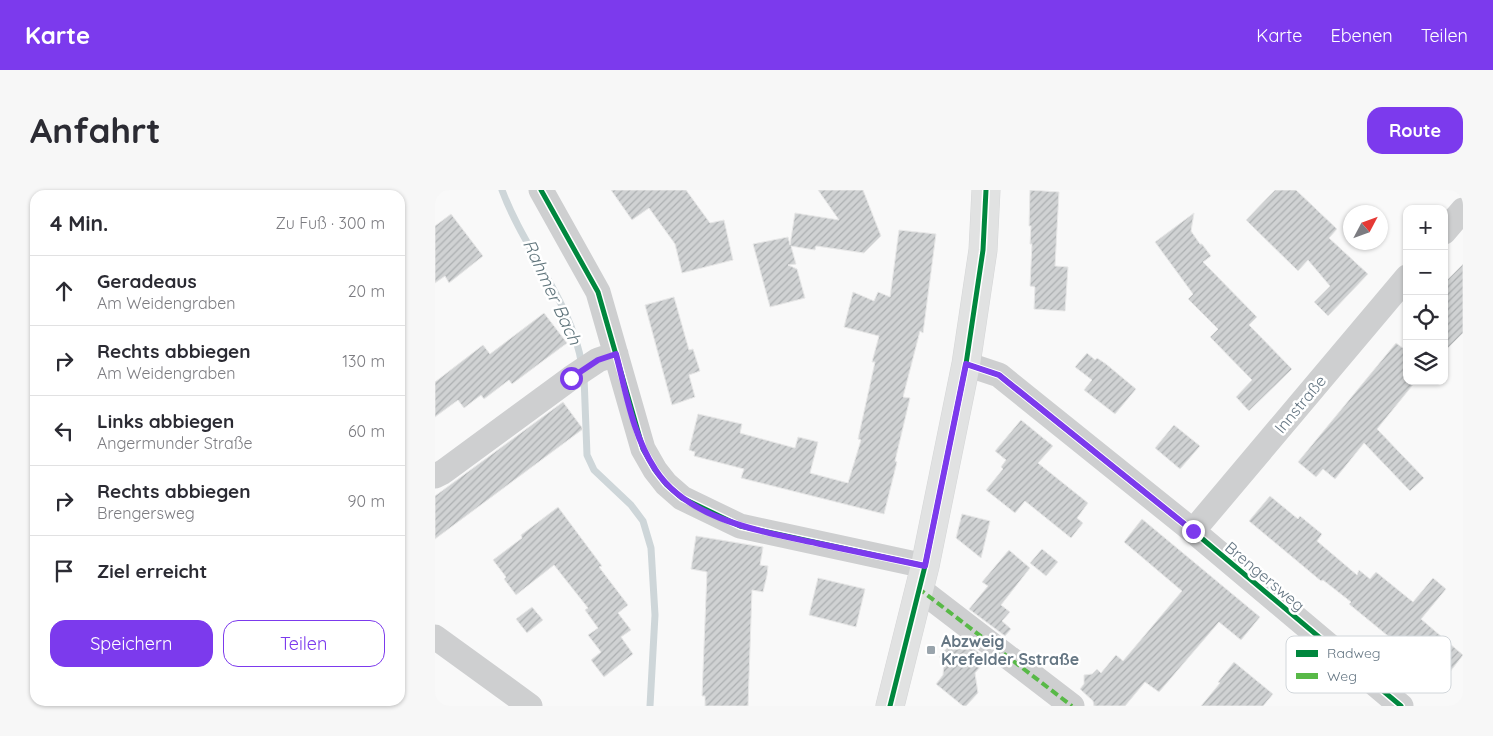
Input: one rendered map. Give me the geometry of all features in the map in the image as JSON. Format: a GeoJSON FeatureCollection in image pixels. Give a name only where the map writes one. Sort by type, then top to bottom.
{"type":"FeatureCollection","features":[{"type":"Feature","properties":{"kind":"main road"},"geometry":{"type":"LineString","coordinates":[[890,706],[922,577],[966,364],[983,250],[986,190]]}},
{"type":"Feature","properties":{"kind":"street"},"geometry":{"type":"LineString","coordinates":[[541,190],[599,292],[607,357],[643,448],[655,470],[666,484],[682,498],[740,526],[922,577],[1072,706]]}},
{"type":"Feature","properties":{"kind":"street"},"geometry":{"type":"LineString","coordinates":[[1448,227],[1463,210]]}},
{"type":"Feature","properties":{"kind":"street","name":"Innstraße"},"geometry":{"type":"LineString","coordinates":[[1193,531],[1403,282]]}},
{"type":"Feature","properties":{"kind":"street"},"geometry":{"type":"LineString","coordinates":[[435,476],[571,378],[607,357]]}},
{"type":"Feature","properties":{"kind":"street","name":"Brengersweg"},"geometry":{"type":"LineString","coordinates":[[966,364],[999,375],[1193,531],[1318,636]]}},
{"type":"Feature","properties":{"kind":"street"},"geometry":{"type":"LineString","coordinates":[[435,637],[530,706]]}},
{"type":"Feature","properties":{"kind":"street","name":"Brengersweg"},"geometry":{"type":"LineString","coordinates":[[1386,693],[1401,706]]}},
{"type":"Feature","properties":{"kind":"building"},"geometry":{"type":"Polygon","coordinates":[[[611,190],[686,190],[710,223],[724,220],[733,260],[682,273],[675,244],[649,208],[632,220],[611,190]]]}},
{"type":"Feature","properties":{"kind":"building"},"geometry":{"type":"Polygon","coordinates":[[[818,190],[863,190],[881,236],[864,253],[816,246],[815,250],[791,246],[796,264],[788,265],[797,269],[805,298],[770,307],[753,244],[788,237],[790,245],[795,213],[839,220],[818,190]]]}},
{"type":"Feature","properties":{"kind":"building"},"geometry":{"type":"Polygon","coordinates":[[[1030,190],[1059,192],[1055,266],[1068,267],[1065,311],[1034,309],[1035,287],[1030,286],[1032,244],[1030,244],[1031,226],[1029,226],[1030,190]]]}},
{"type":"Feature","properties":{"kind":"building"},"geometry":{"type":"Polygon","coordinates":[[[1275,190],[1296,190],[1337,229],[1329,238],[1368,274],[1328,316],[1314,302],[1330,286],[1308,260],[1298,271],[1246,220],[1275,190]]]}},
{"type":"Feature","properties":{"kind":"building"},"geometry":{"type":"Polygon","coordinates":[[[1194,213],[1191,231],[1211,256],[1203,262],[1257,317],[1249,325],[1292,369],[1249,411],[1236,397],[1252,380],[1210,337],[1218,329],[1188,299],[1193,294],[1155,242],[1194,213]]]}},
{"type":"Feature","properties":{"kind":"building"},"geometry":{"type":"Polygon","coordinates":[[[451,214],[483,256],[449,283],[445,276],[435,283],[435,226],[451,214]]]}},
{"type":"Feature","properties":{"kind":"building"},"geometry":{"type":"Polygon","coordinates":[[[899,230],[936,234],[923,333],[920,331],[903,397],[910,398],[884,514],[741,478],[744,469],[694,456],[695,452],[689,450],[698,414],[742,424],[740,433],[795,448],[798,437],[818,442],[810,473],[848,483],[861,440],[858,439],[875,362],[872,362],[879,336],[844,327],[853,292],[874,301],[878,292],[890,297],[899,230]]]}},
{"type":"Feature","properties":{"kind":"building"},"geometry":{"type":"Polygon","coordinates":[[[1463,264],[1463,333],[1448,348],[1448,295],[1448,279],[1463,264]]]}},
{"type":"Feature","properties":{"kind":"building"},"geometry":{"type":"Polygon","coordinates":[[[674,297],[689,350],[693,349],[700,371],[689,375],[695,397],[672,405],[645,305],[674,297]]]}},
{"type":"Feature","properties":{"kind":"building"},"geometry":{"type":"Polygon","coordinates":[[[544,313],[567,343],[512,384],[509,380],[484,399],[481,395],[464,408],[458,400],[435,417],[435,382],[483,345],[490,354],[544,313]]]}},
{"type":"Feature","properties":{"kind":"building"},"geometry":{"type":"Polygon","coordinates":[[[1396,343],[1403,348],[1403,385],[1413,385],[1377,429],[1424,478],[1410,491],[1364,443],[1335,479],[1323,469],[1316,477],[1298,462],[1396,343]]]}},
{"type":"Feature","properties":{"kind":"building"},"geometry":{"type":"Polygon","coordinates":[[[1087,353],[1095,360],[1097,358],[1106,364],[1136,389],[1115,414],[1084,390],[1092,380],[1075,367],[1087,353]]]}},
{"type":"Feature","properties":{"kind":"building"},"geometry":{"type":"Polygon","coordinates":[[[563,402],[583,429],[435,539],[435,496],[563,402]]]}},
{"type":"Feature","properties":{"kind":"building"},"geometry":{"type":"Polygon","coordinates":[[[1021,420],[1053,446],[1038,463],[1088,503],[1077,518],[1083,523],[1071,538],[1025,501],[1015,513],[986,490],[1003,469],[1001,467],[1006,460],[995,451],[1021,420]]]}},
{"type":"Feature","properties":{"kind":"building"},"geometry":{"type":"Polygon","coordinates":[[[1174,425],[1200,446],[1180,469],[1155,448],[1174,425]]]}},
{"type":"Feature","properties":{"kind":"building"},"geometry":{"type":"Polygon","coordinates":[[[1270,496],[1298,519],[1300,516],[1322,534],[1317,541],[1357,575],[1359,570],[1370,579],[1376,572],[1413,602],[1433,578],[1446,589],[1421,619],[1441,636],[1388,636],[1349,604],[1351,602],[1323,580],[1321,581],[1249,521],[1270,496]]]}},
{"type":"Feature","properties":{"kind":"building"},"geometry":{"type":"Polygon","coordinates":[[[558,507],[602,566],[599,567],[628,605],[618,613],[631,630],[621,637],[633,654],[604,677],[591,660],[601,652],[588,635],[598,628],[585,610],[588,608],[554,565],[516,595],[504,579],[506,577],[493,560],[522,538],[521,535],[558,507]]]}},
{"type":"Feature","properties":{"kind":"building"},"geometry":{"type":"Polygon","coordinates":[[[962,514],[990,521],[981,558],[956,538],[962,514]]]}},
{"type":"Feature","properties":{"kind":"building"},"geometry":{"type":"Polygon","coordinates":[[[1142,519],[1260,617],[1241,640],[1219,622],[1159,692],[1145,682],[1125,706],[1094,706],[1093,701],[1080,689],[1084,684],[1084,675],[1092,674],[1097,669],[1101,673],[1116,655],[1123,661],[1182,591],[1124,542],[1142,519]]]}},
{"type":"Feature","properties":{"kind":"building"},"geometry":{"type":"Polygon","coordinates":[[[696,536],[763,547],[760,565],[768,566],[763,592],[752,590],[748,706],[705,706],[705,696],[702,696],[707,572],[691,569],[696,536]]]}},
{"type":"Feature","properties":{"kind":"building"},"geometry":{"type":"Polygon","coordinates":[[[1042,549],[1058,562],[1046,576],[1030,563],[1042,549]]]}},
{"type":"Feature","properties":{"kind":"building"},"geometry":{"type":"Polygon","coordinates":[[[1009,550],[1030,568],[1001,605],[1010,612],[1002,621],[1011,629],[1005,636],[969,609],[988,586],[982,582],[1009,550]]]}},
{"type":"Feature","properties":{"kind":"building"},"geometry":{"type":"Polygon","coordinates":[[[818,578],[865,589],[856,627],[809,615],[818,578]]]}},
{"type":"Feature","properties":{"kind":"building"},"geometry":{"type":"Polygon","coordinates":[[[532,607],[543,620],[527,633],[516,619],[532,607]]]}},
{"type":"Feature","properties":{"kind":"building"},"geometry":{"type":"Polygon","coordinates":[[[954,634],[987,659],[975,673],[978,693],[966,706],[963,706],[936,684],[943,675],[944,661],[939,657],[954,640],[951,637],[954,634]]]}},
{"type":"Feature","properties":{"kind":"building"},"geometry":{"type":"Polygon","coordinates":[[[1451,645],[1463,655],[1451,671],[1451,645]]]}},
{"type":"Feature","properties":{"kind":"building"},"geometry":{"type":"Polygon","coordinates":[[[1234,662],[1273,694],[1263,706],[1201,706],[1220,683],[1218,682],[1234,662]]]}},
{"type":"Feature","properties":{"kind":"waterway","name":"Rahmer Bach"},"geometry":{"type":"LineString","coordinates":[[502,190],[522,234],[558,298],[577,343],[582,366]]}},
{"type":"Feature","properties":{"kind":"waterway","name":"Rahmer Bach"},"geometry":{"type":"LineString","coordinates":[[584,377],[587,455],[594,470],[631,505],[643,521],[651,548],[655,615],[650,706]]}},
{"type":"Feature","properties":{"kind":"marked path"},"geometry":{"type":"LineString","coordinates":[[918,588],[1072,706]]}},
{"type":"Feature","properties":{"kind":"cycle path"},"geometry":{"type":"LineString","coordinates":[[541,190],[598,292],[643,449],[655,470],[666,484],[682,498],[740,526],[925,566]]}},
{"type":"Feature","properties":{"kind":"cycle path"},"geometry":{"type":"LineString","coordinates":[[890,706],[925,566],[966,364],[983,250],[986,190]]}},
{"type":"Feature","properties":{"kind":"cycle path"},"geometry":{"type":"LineString","coordinates":[[966,364],[999,375],[1193,531],[1318,636]]}},
{"type":"Feature","properties":{"kind":"cycle path"},"geometry":{"type":"LineString","coordinates":[[1386,693],[1401,706]]}},
{"type":"Feature","properties":{"kind":"place","name":"Abzweig Krefelder Sstraße"},"geometry":{"type":"Point","coordinates":[931,650]}},
{"type":"Feature","properties":{"kind":"route"},"geometry":{"type":"LineString","coordinates":[[571,378],[598,360],[616,354],[643,448],[655,470],[666,484],[682,498],[700,508],[740,526],[925,566],[966,364],[999,375],[1193,531]]}}]}
